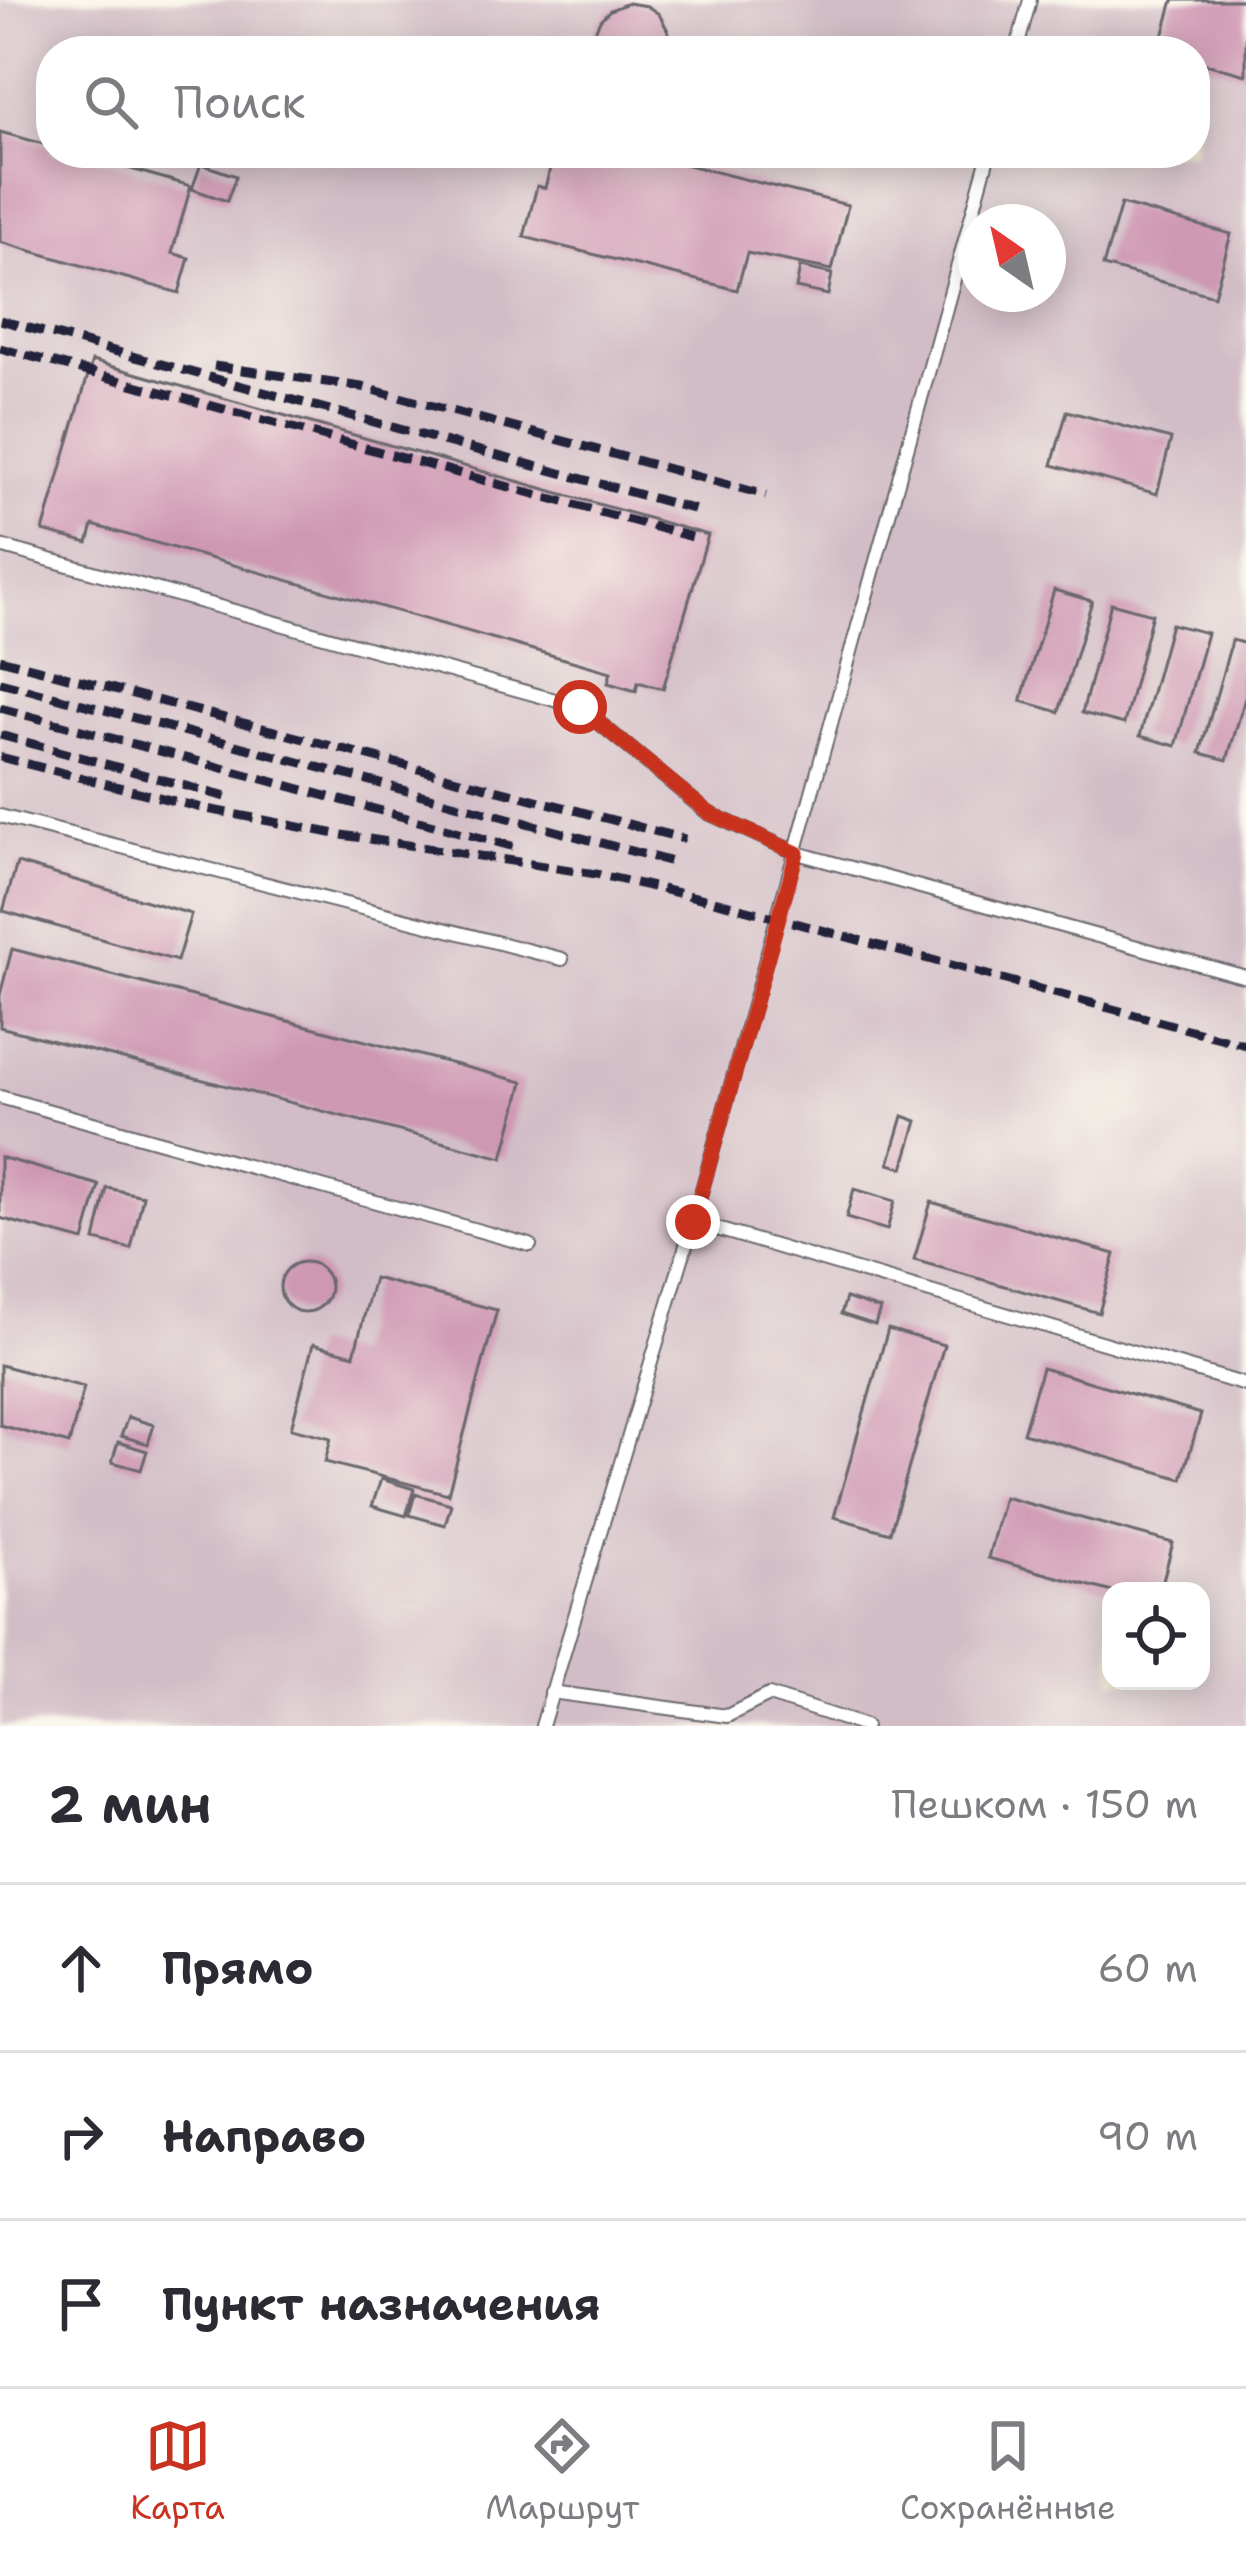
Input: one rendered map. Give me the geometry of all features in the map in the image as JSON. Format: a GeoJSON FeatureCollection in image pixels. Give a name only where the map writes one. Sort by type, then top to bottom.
{"type":"FeatureCollection","features":[{"type":"Feature","properties":{"kind":"lane"},"geometry":{"type":"LineString","coordinates":[[1020,36],[1030,0]]}},
{"type":"Feature","properties":{"kind":"lane"},"geometry":{"type":"LineString","coordinates":[[542,1726],[693,1222],[984,168]]}},
{"type":"Feature","properties":{"kind":"lane"},"geometry":{"type":"LineString","coordinates":[[0,546],[580,707],[709,813],[797,853],[1246,977]]}},
{"type":"Feature","properties":{"kind":"lane"},"geometry":{"type":"LineString","coordinates":[[0,816],[562,959]]}},
{"type":"Feature","properties":{"kind":"lane"},"geometry":{"type":"LineString","coordinates":[[0,1097],[530,1246]]}},
{"type":"Feature","properties":{"kind":"lane"},"geometry":{"type":"LineString","coordinates":[[693,1222],[1246,1385]]}},
{"type":"Feature","properties":{"kind":"lane"},"geometry":{"type":"LineString","coordinates":[[551,1692],[728,1717],[769,1695],[865,1726]]}},
{"type":"Feature","properties":{"kind":"shaded area"},"geometry":{"type":"Polygon","coordinates":[[[0,0],[1246,0],[1246,1726],[0,1726],[0,0]]]}},
{"type":"Feature","properties":{"kind":"building"},"geometry":{"type":"Polygon","coordinates":[[[1173,0],[1246,0],[1246,75],[1210,65],[1210,36],[1163,36],[1173,0]]]}},
{"type":"Feature","properties":{"kind":"building"},"geometry":{"type":"Polygon","coordinates":[[[628,3],[647,6],[659,14],[668,36],[594,36],[610,10],[628,3]]]}},
{"type":"Feature","properties":{"kind":"building"},"geometry":{"type":"Polygon","coordinates":[[[0,132],[36,142],[36,168],[128,168],[191,186],[172,253],[189,258],[179,293],[0,242],[0,132]]]}},
{"type":"Feature","properties":{"kind":"building"},"geometry":{"type":"Polygon","coordinates":[[[200,168],[236,176],[227,201],[192,189],[200,168]]]}},
{"type":"Feature","properties":{"kind":"building"},"geometry":{"type":"Polygon","coordinates":[[[550,168],[700,168],[848,205],[832,270],[747,253],[737,290],[524,237],[537,186],[545,188],[550,168]]]}},
{"type":"Feature","properties":{"kind":"building"},"geometry":{"type":"Polygon","coordinates":[[[1121,204],[1231,234],[1214,296],[1103,266],[1121,204]]]}},
{"type":"Feature","properties":{"kind":"building"},"geometry":{"type":"Polygon","coordinates":[[[800,267],[832,274],[828,295],[796,288],[800,267]]]}},
{"type":"Feature","properties":{"kind":"building"},"geometry":{"type":"Polygon","coordinates":[[[92,361],[708,535],[663,689],[638,682],[636,691],[608,683],[611,672],[93,525],[88,543],[43,531],[92,361]]]}},
{"type":"Feature","properties":{"kind":"building"},"geometry":{"type":"Polygon","coordinates":[[[1067,411],[1171,439],[1157,494],[1052,465],[1067,411]]]}},
{"type":"Feature","properties":{"kind":"building"},"geometry":{"type":"Polygon","coordinates":[[[1054,590],[1092,601],[1059,712],[1021,701],[1054,590]]]}},
{"type":"Feature","properties":{"kind":"building"},"geometry":{"type":"Polygon","coordinates":[[[1111,603],[1152,614],[1124,724],[1082,713],[1111,603]]]}},
{"type":"Feature","properties":{"kind":"building"},"geometry":{"type":"Polygon","coordinates":[[[1171,624],[1207,633],[1176,746],[1140,736],[1171,624]]]}},
{"type":"Feature","properties":{"kind":"building"},"geometry":{"type":"Polygon","coordinates":[[[1232,640],[1246,644],[1246,695],[1227,760],[1200,753],[1232,640]]]}},
{"type":"Feature","properties":{"kind":"building"},"geometry":{"type":"Polygon","coordinates":[[[17,863],[191,914],[177,961],[3,911],[17,863]]]}},
{"type":"Feature","properties":{"kind":"building"},"geometry":{"type":"Polygon","coordinates":[[[12,949],[523,1082],[503,1158],[0,1027],[0,995],[12,949]]]}},
{"type":"Feature","properties":{"kind":"building"},"geometry":{"type":"Polygon","coordinates":[[[903,1116],[917,1121],[903,1168],[889,1164],[903,1116]]]}},
{"type":"Feature","properties":{"kind":"building"},"geometry":{"type":"Polygon","coordinates":[[[0,1157],[99,1185],[84,1241],[0,1218],[0,1157]]]}},
{"type":"Feature","properties":{"kind":"building"},"geometry":{"type":"Polygon","coordinates":[[[107,1188],[143,1196],[131,1249],[95,1240],[107,1188]]]}},
{"type":"Feature","properties":{"kind":"building"},"geometry":{"type":"Polygon","coordinates":[[[854,1189],[895,1201],[887,1230],[846,1218],[854,1189]]]}},
{"type":"Feature","properties":{"kind":"building"},"geometry":{"type":"Polygon","coordinates":[[[931,1202],[1115,1254],[1099,1313],[914,1260],[931,1202]]]}},
{"type":"Feature","properties":{"kind":"building"},"geometry":{"type":"Polygon","coordinates":[[[305,1262],[323,1269],[330,1287],[323,1305],[305,1312],[287,1305],[280,1287],[287,1269],[305,1262]]]}},
{"type":"Feature","properties":{"kind":"building"},"geometry":{"type":"Polygon","coordinates":[[[374,1278],[497,1310],[448,1494],[325,1462],[331,1438],[291,1428],[313,1344],[354,1355],[374,1278]]]}},
{"type":"Feature","properties":{"kind":"building"},"geometry":{"type":"Polygon","coordinates":[[[846,1298],[880,1309],[875,1325],[841,1314],[846,1298]]]}},
{"type":"Feature","properties":{"kind":"building"},"geometry":{"type":"Polygon","coordinates":[[[888,1329],[944,1345],[890,1533],[834,1517],[888,1329]]]}},
{"type":"Feature","properties":{"kind":"building"},"geometry":{"type":"Polygon","coordinates":[[[0,1365],[84,1387],[69,1444],[0,1425],[0,1365]]]}},
{"type":"Feature","properties":{"kind":"building"},"geometry":{"type":"Polygon","coordinates":[[[1042,1368],[1201,1414],[1182,1479],[1023,1433],[1042,1368]]]}},
{"type":"Feature","properties":{"kind":"building"},"geometry":{"type":"Polygon","coordinates":[[[128,1417],[154,1425],[148,1444],[121,1436],[128,1417]]]}},
{"type":"Feature","properties":{"kind":"building"},"geometry":{"type":"Polygon","coordinates":[[[118,1442],[147,1451],[141,1470],[112,1462],[118,1442]]]}},
{"type":"Feature","properties":{"kind":"building"},"geometry":{"type":"Polygon","coordinates":[[[381,1479],[414,1489],[406,1516],[372,1506],[381,1479]]]}},
{"type":"Feature","properties":{"kind":"building"},"geometry":{"type":"Polygon","coordinates":[[[415,1494],[451,1504],[445,1525],[409,1515],[415,1494]]]}},
{"type":"Feature","properties":{"kind":"building"},"geometry":{"type":"Polygon","coordinates":[[[1004,1497],[1173,1543],[1162,1582],[1102,1582],[1102,1589],[988,1558],[1004,1497]]]}},
{"type":"Feature","properties":{"kind":"railway"},"geometry":{"type":"LineString","coordinates":[[0,320],[700,511]]}},
{"type":"Feature","properties":{"kind":"railway"},"geometry":{"type":"LineString","coordinates":[[0,348],[692,537]]}},
{"type":"Feature","properties":{"kind":"railway"},"geometry":{"type":"LineString","coordinates":[[214,366],[362,387],[766,495]]}},
{"type":"Feature","properties":{"kind":"railway"},"geometry":{"type":"LineString","coordinates":[[0,659],[685,839]]}},
{"type":"Feature","properties":{"kind":"railway"},"geometry":{"type":"LineString","coordinates":[[0,682],[676,863]]}},
{"type":"Feature","properties":{"kind":"railway"},"geometry":{"type":"LineString","coordinates":[[0,708],[515,847]]}},
{"type":"Feature","properties":{"kind":"railway"},"geometry":{"type":"LineString","coordinates":[[0,735],[226,797]]}},
{"type":"Feature","properties":{"kind":"railway"},"geometry":{"type":"LineString","coordinates":[[0,757],[202,808],[596,874],[718,902],[1246,1045]]}},
{"type":"Feature","properties":{"kind":"route"},"geometry":{"type":"LineString","coordinates":[[580,707],[709,813],[797,853],[693,1222]]}}]}
